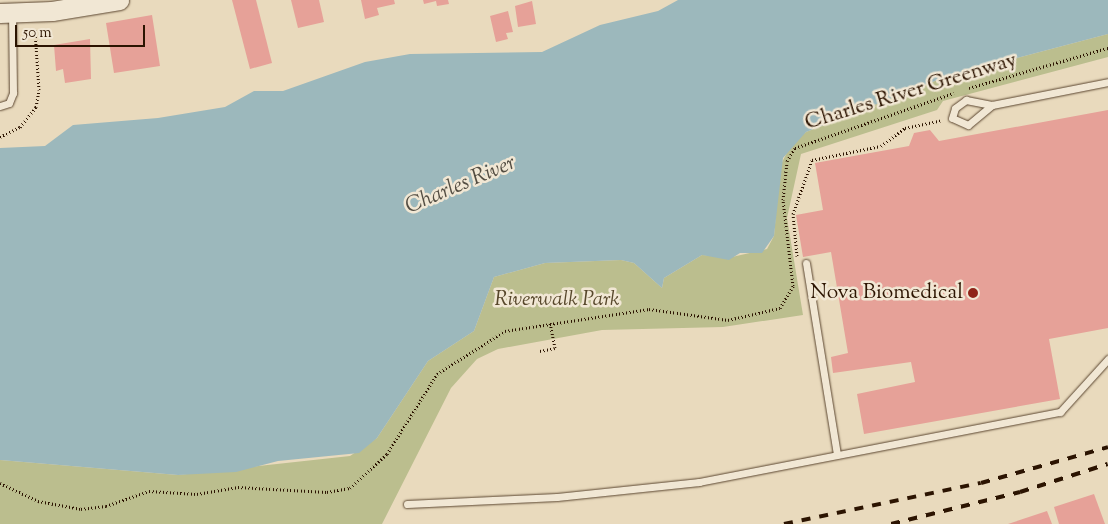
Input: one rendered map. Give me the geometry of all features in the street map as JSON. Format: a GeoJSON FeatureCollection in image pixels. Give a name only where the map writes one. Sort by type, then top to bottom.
{"type":"FeatureCollection","features":[{"type":"Feature","properties":{"kind":"street"},"geometry":{"type":"LineString","coordinates":[[6,10],[119,0]]}},
{"type":"Feature","properties":{"kind":"lane"},"geometry":{"type":"LineString","coordinates":[[0,106],[9,102],[13,92],[6,10]]}},
{"type":"Feature","properties":{"kind":"lane"},"geometry":{"type":"LineString","coordinates":[[992,105],[973,124],[960,125],[952,118],[955,108],[966,100],[992,105],[1108,82]]}},
{"type":"Feature","properties":{"kind":"lane"},"geometry":{"type":"LineString","coordinates":[[806,263],[837,456]]}},
{"type":"Feature","properties":{"kind":"lane"},"geometry":{"type":"LineString","coordinates":[[407,504],[651,488],[837,456],[1060,412],[1108,359]]}},
{"type":"Feature","properties":{"kind":"path"},"geometry":{"type":"LineString","coordinates":[[0,137],[20,127],[36,107],[40,90],[35,28]]}},
{"type":"Feature","properties":{"kind":"path","name":"Charles River Greenway"},"geometry":{"type":"LineString","coordinates":[[0,482],[38,501],[81,509],[106,506],[149,491],[197,494],[247,487],[343,490],[361,481],[380,463],[443,368],[505,331],[550,322],[649,309],[728,320],[774,312],[793,291],[783,188],[787,161],[800,143],[836,135],[940,97],[1108,48]]}},
{"type":"Feature","properties":{"kind":"path"},"geometry":{"type":"LineString","coordinates":[[806,263],[798,257],[792,221],[812,160],[882,146],[905,128],[952,118]]}},
{"type":"Feature","properties":{"kind":"path"},"geometry":{"type":"LineString","coordinates":[[540,350],[555,348],[550,322]]}},
{"type":"Feature","properties":{"kind":"green space","name":"Riverwalk Park"},"geometry":{"type":"Polygon","coordinates":[[[1108,34],[1108,57],[943,101],[937,110],[801,154],[787,218],[803,315],[723,327],[602,330],[498,349],[477,359],[451,388],[382,524],[0,524],[0,460],[178,475],[350,456],[377,438],[428,361],[474,331],[494,277],[545,263],[621,260],[634,263],[662,288],[664,278],[702,255],[732,257],[767,249],[774,236],[780,166],[792,143],[806,132],[945,77],[1108,34]]]}},
{"type":"Feature","properties":{"kind":"water","name":"Charles River"},"geometry":{"type":"Polygon","coordinates":[[[678,0],[1108,0],[1108,34],[945,77],[806,132],[783,158],[774,236],[762,253],[740,253],[729,260],[702,255],[664,278],[662,288],[634,263],[621,260],[545,263],[494,277],[474,331],[428,361],[377,438],[359,453],[278,461],[236,472],[178,475],[0,460],[0,148],[45,146],[73,125],[158,118],[225,107],[254,91],[283,91],[365,62],[410,54],[542,52],[600,25],[658,11],[678,0]]]}},
{"type":"Feature","properties":{"kind":"building"},"geometry":{"type":"Polygon","coordinates":[[[232,0],[256,0],[272,63],[250,69],[232,0]]]}},
{"type":"Feature","properties":{"kind":"building"},"geometry":{"type":"Polygon","coordinates":[[[291,0],[319,0],[324,22],[298,28],[291,0]]]}},
{"type":"Feature","properties":{"kind":"building"},"geometry":{"type":"Polygon","coordinates":[[[361,0],[394,0],[395,4],[377,8],[379,15],[365,19],[361,0]]]}},
{"type":"Feature","properties":{"kind":"building"},"geometry":{"type":"Polygon","coordinates":[[[423,0],[448,0],[449,4],[437,6],[436,1],[424,4],[423,0]]]}},
{"type":"Feature","properties":{"kind":"building"},"geometry":{"type":"Polygon","coordinates":[[[532,1],[536,24],[518,27],[515,6],[532,1]]]}},
{"type":"Feature","properties":{"kind":"building"},"geometry":{"type":"Polygon","coordinates":[[[508,11],[513,32],[506,33],[508,39],[496,42],[490,16],[508,11]]]}},
{"type":"Feature","properties":{"kind":"building"},"geometry":{"type":"Polygon","coordinates":[[[152,15],[160,66],[114,73],[106,23],[152,15]]]}},
{"type":"Feature","properties":{"kind":"building"},"geometry":{"type":"Polygon","coordinates":[[[90,39],[91,79],[65,83],[63,69],[56,71],[54,45],[90,39]]]}},
{"type":"Feature","properties":{"kind":"building","name":"Nova Biomedical"},"geometry":{"type":"Polygon","coordinates":[[[1108,110],[1108,328],[1049,339],[1060,399],[864,434],[857,394],[915,382],[911,362],[833,373],[831,357],[848,353],[831,252],[803,257],[796,215],[823,210],[815,163],[909,146],[914,133],[930,130],[939,141],[1108,110]]]}},
{"type":"Feature","properties":{"kind":"building"},"geometry":{"type":"Polygon","coordinates":[[[1094,494],[1105,524],[1059,524],[1054,507],[1094,494]]]}},
{"type":"Feature","properties":{"kind":"building"},"geometry":{"type":"Polygon","coordinates":[[[1047,511],[1052,524],[1008,524],[1047,511]]]}},
{"type":"Feature","properties":{"kind":"railway"},"geometry":{"type":"LineString","coordinates":[[784,524],[981,483],[1108,447]]}},
{"type":"Feature","properties":{"kind":"railway"},"geometry":{"type":"LineString","coordinates":[[891,524],[1020,492],[1108,464]]}},
{"type":"Feature","properties":{"kind":"place","name":"Nova Biomedical"},"geometry":{"type":"Point","coordinates":[973,293]}}]}
